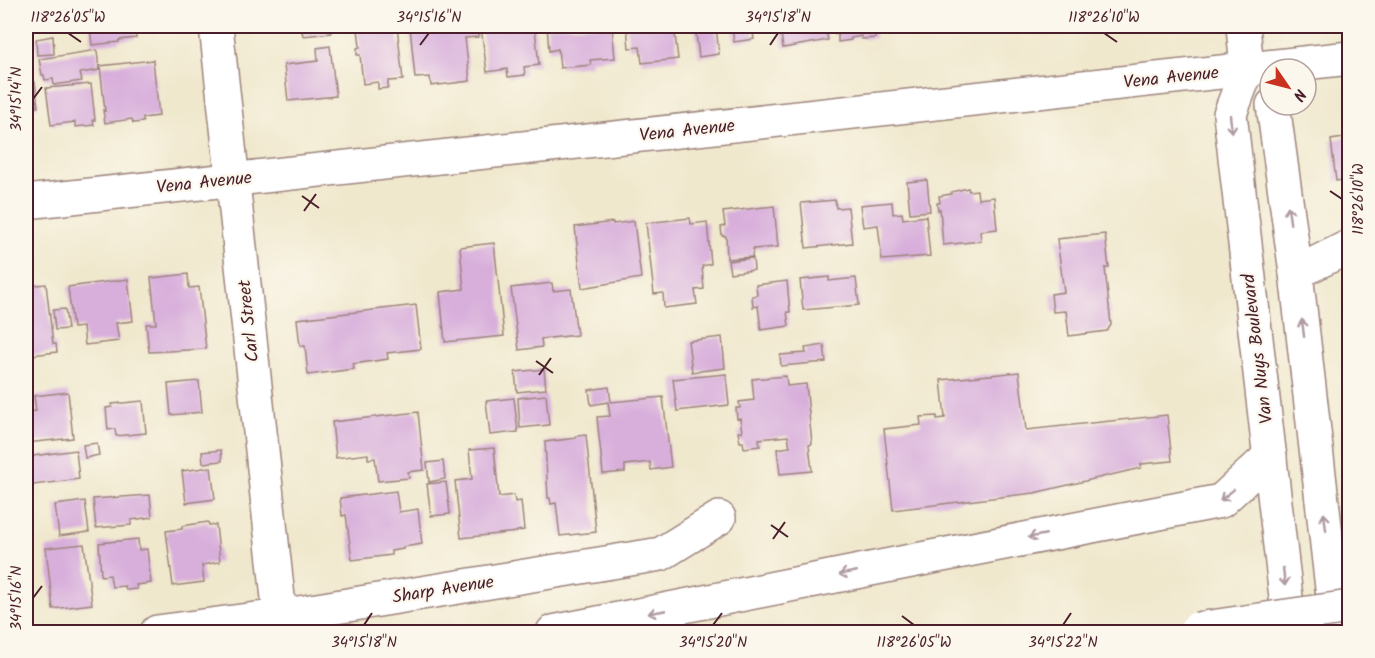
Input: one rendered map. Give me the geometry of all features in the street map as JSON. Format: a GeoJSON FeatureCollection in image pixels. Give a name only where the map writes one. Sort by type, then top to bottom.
{"type":"FeatureCollection","features":[{"type":"Feature","properties":{"kind":"main road","name":"Carl Street"},"geometry":{"type":"LineString","coordinates":[[216,26],[280,616]]}},
{"type":"Feature","properties":{"kind":"main road","name":"Van Nuys Boulevard"},"geometry":{"type":"LineString","coordinates":[[1243,26],[1247,69],[1230,114],[1290,633]]}},
{"type":"Feature","properties":{"kind":"main road","name":"Vena Avenue"},"geometry":{"type":"LineString","coordinates":[[26,202],[1350,58]]}},
{"type":"Feature","properties":{"kind":"main road"},"geometry":{"type":"LineString","coordinates":[[1247,69],[1258,83]]}},
{"type":"Feature","properties":{"kind":"main road"},"geometry":{"type":"LineString","coordinates":[[1275,117],[1296,273],[1337,633]]}},
{"type":"Feature","properties":{"kind":"main road"},"geometry":{"type":"LineString","coordinates":[[1296,273],[1350,246]]}},
{"type":"Feature","properties":{"kind":"main road"},"geometry":{"type":"LineString","coordinates":[[553,633],[1221,501],[1270,456]]}},
{"type":"Feature","properties":{"kind":"main road","name":"Sharp Avenue"},"geometry":{"type":"LineString","coordinates":[[157,633],[280,616],[661,554],[719,518]]}},
{"type":"Feature","properties":{"kind":"main road"},"geometry":{"type":"LineString","coordinates":[[1188,631],[1350,607]]}},
{"type":"Feature","properties":{"kind":"building"},"geometry":{"type":"Polygon","coordinates":[[[93,26],[135,26],[136,38],[92,45],[90,28],[94,28],[93,26]]]}},
{"type":"Feature","properties":{"kind":"building"},"geometry":{"type":"Polygon","coordinates":[[[301,26],[330,26],[331,33],[303,36],[301,26]]]}},
{"type":"Feature","properties":{"kind":"building"},"geometry":{"type":"Polygon","coordinates":[[[397,26],[403,80],[388,81],[388,88],[378,89],[378,82],[363,84],[360,55],[357,55],[357,48],[360,47],[358,29],[397,26]]]}},
{"type":"Feature","properties":{"kind":"building"},"geometry":{"type":"Polygon","coordinates":[[[410,26],[477,26],[478,37],[465,38],[470,81],[431,86],[430,77],[415,78],[410,26]]]}},
{"type":"Feature","properties":{"kind":"building"},"geometry":{"type":"Polygon","coordinates":[[[533,26],[539,65],[524,67],[525,75],[508,77],[507,69],[487,72],[481,28],[533,26]]]}},
{"type":"Feature","properties":{"kind":"building"},"geometry":{"type":"Polygon","coordinates":[[[547,26],[612,26],[615,58],[590,60],[591,65],[560,68],[558,49],[549,51],[547,26]]]}},
{"type":"Feature","properties":{"kind":"building"},"geometry":{"type":"Polygon","coordinates":[[[674,26],[678,59],[642,63],[640,47],[629,48],[627,27],[674,26]]]}},
{"type":"Feature","properties":{"kind":"building"},"geometry":{"type":"Polygon","coordinates":[[[695,26],[716,26],[719,54],[699,57],[695,26]]]}},
{"type":"Feature","properties":{"kind":"building"},"geometry":{"type":"Polygon","coordinates":[[[732,26],[752,26],[754,39],[734,42],[732,26]]]}},
{"type":"Feature","properties":{"kind":"building"},"geometry":{"type":"Polygon","coordinates":[[[780,26],[825,26],[828,40],[783,48],[780,26]]]}},
{"type":"Feature","properties":{"kind":"building"},"geometry":{"type":"Polygon","coordinates":[[[833,26],[874,26],[875,38],[862,39],[861,36],[838,42],[838,34],[835,34],[833,26]]]}},
{"type":"Feature","properties":{"kind":"building"},"geometry":{"type":"Polygon","coordinates":[[[925,26],[959,27],[944,29],[945,33],[936,34],[935,30],[926,30],[925,26]]]}},
{"type":"Feature","properties":{"kind":"building"},"geometry":{"type":"Polygon","coordinates":[[[53,36],[54,54],[37,55],[36,39],[53,36]]]}},
{"type":"Feature","properties":{"kind":"building"},"geometry":{"type":"Polygon","coordinates":[[[330,46],[336,96],[288,101],[284,65],[318,61],[317,48],[330,46]]]}},
{"type":"Feature","properties":{"kind":"building"},"geometry":{"type":"Polygon","coordinates":[[[97,50],[99,70],[80,73],[82,81],[54,85],[53,79],[45,80],[42,75],[39,59],[97,50]]]}},
{"type":"Feature","properties":{"kind":"building"},"geometry":{"type":"Polygon","coordinates":[[[153,60],[159,116],[143,118],[143,122],[133,123],[132,119],[105,123],[100,66],[153,60]]]}},
{"type":"Feature","properties":{"kind":"building"},"geometry":{"type":"Polygon","coordinates":[[[35,82],[38,107],[26,109],[26,83],[35,82]]]}},
{"type":"Feature","properties":{"kind":"building"},"geometry":{"type":"Polygon","coordinates":[[[91,84],[94,125],[75,127],[75,122],[51,125],[46,88],[91,84]]]}},
{"type":"Feature","properties":{"kind":"building"},"geometry":{"type":"Polygon","coordinates":[[[1350,137],[1350,179],[1336,181],[1331,140],[1350,137]]]}},
{"type":"Feature","properties":{"kind":"building"},"geometry":{"type":"Polygon","coordinates":[[[927,180],[930,211],[910,213],[907,182],[927,180]]]}},
{"type":"Feature","properties":{"kind":"building"},"geometry":{"type":"Polygon","coordinates":[[[968,188],[969,191],[977,190],[978,199],[994,197],[997,229],[980,231],[981,241],[943,245],[940,209],[938,210],[937,203],[940,203],[939,196],[968,188]]]}},
{"type":"Feature","properties":{"kind":"building"},"geometry":{"type":"Polygon","coordinates":[[[835,200],[836,208],[848,207],[852,243],[806,248],[801,203],[835,200]]]}},
{"type":"Feature","properties":{"kind":"building"},"geometry":{"type":"Polygon","coordinates":[[[892,202],[893,214],[902,213],[903,219],[926,216],[930,256],[882,260],[878,225],[863,227],[860,205],[892,202]]]}},
{"type":"Feature","properties":{"kind":"building"},"geometry":{"type":"Polygon","coordinates":[[[774,206],[778,247],[753,249],[752,257],[727,259],[726,236],[722,236],[721,227],[725,226],[723,212],[774,206]]]}},
{"type":"Feature","properties":{"kind":"building"},"geometry":{"type":"Polygon","coordinates":[[[690,218],[691,224],[707,222],[711,264],[702,266],[704,289],[695,290],[697,304],[664,308],[663,293],[654,294],[646,223],[690,218]]]}},
{"type":"Feature","properties":{"kind":"building"},"geometry":{"type":"Polygon","coordinates":[[[634,221],[641,278],[582,288],[575,227],[634,221]]]}},
{"type":"Feature","properties":{"kind":"building"},"geometry":{"type":"Polygon","coordinates":[[[1105,234],[1109,268],[1105,268],[1111,325],[1107,331],[1069,336],[1066,311],[1053,312],[1051,294],[1064,292],[1057,239],[1105,234]]]}},
{"type":"Feature","properties":{"kind":"building"},"geometry":{"type":"Polygon","coordinates":[[[494,243],[504,336],[445,342],[440,292],[464,289],[460,247],[494,243]]]}},
{"type":"Feature","properties":{"kind":"building"},"geometry":{"type":"Polygon","coordinates":[[[753,258],[754,270],[730,273],[728,261],[753,258]]]}},
{"type":"Feature","properties":{"kind":"building"},"geometry":{"type":"Polygon","coordinates":[[[188,274],[189,288],[199,287],[206,349],[149,352],[146,324],[156,324],[151,278],[188,274]]]}},
{"type":"Feature","properties":{"kind":"building"},"geometry":{"type":"Polygon","coordinates":[[[829,277],[829,281],[856,278],[859,305],[803,310],[800,280],[829,277]]]}},
{"type":"Feature","properties":{"kind":"building"},"geometry":{"type":"Polygon","coordinates":[[[128,279],[133,321],[116,323],[119,341],[85,345],[83,327],[73,328],[68,287],[128,279]]]}},
{"type":"Feature","properties":{"kind":"building"},"geometry":{"type":"Polygon","coordinates":[[[787,281],[789,326],[761,330],[758,306],[753,307],[752,296],[757,295],[756,285],[787,281]]]}},
{"type":"Feature","properties":{"kind":"building"},"geometry":{"type":"Polygon","coordinates":[[[552,283],[553,291],[571,289],[577,335],[541,339],[542,347],[519,350],[511,288],[552,283]]]}},
{"type":"Feature","properties":{"kind":"building"},"geometry":{"type":"Polygon","coordinates":[[[46,284],[53,344],[56,344],[57,352],[32,355],[31,347],[26,348],[26,286],[46,284]]]}},
{"type":"Feature","properties":{"kind":"building"},"geometry":{"type":"Polygon","coordinates":[[[416,305],[421,349],[387,353],[388,359],[353,364],[354,369],[308,375],[305,346],[300,346],[297,319],[416,305]]]}},
{"type":"Feature","properties":{"kind":"building"},"geometry":{"type":"Polygon","coordinates":[[[65,309],[68,329],[55,330],[53,310],[65,309]]]}},
{"type":"Feature","properties":{"kind":"building"},"geometry":{"type":"Polygon","coordinates":[[[722,337],[725,368],[692,372],[688,341],[722,337]]]}},
{"type":"Feature","properties":{"kind":"building"},"geometry":{"type":"Polygon","coordinates":[[[824,345],[826,362],[781,366],[780,355],[806,353],[805,348],[824,345]]]}},
{"type":"Feature","properties":{"kind":"building"},"geometry":{"type":"Polygon","coordinates":[[[544,369],[546,389],[517,392],[515,372],[544,369]]]}},
{"type":"Feature","properties":{"kind":"building"},"geometry":{"type":"Polygon","coordinates":[[[1019,372],[1026,430],[1167,415],[1172,461],[1141,464],[1141,468],[1034,493],[893,510],[884,429],[921,425],[920,417],[945,418],[941,380],[1019,372]]]}},
{"type":"Feature","properties":{"kind":"building"},"geometry":{"type":"Polygon","coordinates":[[[726,374],[729,405],[677,411],[673,379],[726,374]]]}},
{"type":"Feature","properties":{"kind":"building"},"geometry":{"type":"Polygon","coordinates":[[[786,376],[787,386],[806,384],[812,444],[809,445],[812,471],[780,474],[777,449],[790,447],[788,436],[759,439],[760,446],[744,448],[743,442],[740,442],[738,432],[742,432],[736,408],[740,408],[739,402],[754,400],[752,379],[786,376]]]}},
{"type":"Feature","properties":{"kind":"building"},"geometry":{"type":"Polygon","coordinates":[[[199,381],[202,412],[171,415],[168,384],[199,381]]]}},
{"type":"Feature","properties":{"kind":"building"},"geometry":{"type":"Polygon","coordinates":[[[609,387],[611,402],[663,397],[671,467],[651,470],[650,462],[625,465],[625,472],[603,474],[597,417],[610,416],[608,402],[591,405],[589,390],[609,387]]]}},
{"type":"Feature","properties":{"kind":"building"},"geometry":{"type":"Polygon","coordinates":[[[68,392],[73,438],[26,443],[26,412],[36,411],[34,396],[68,392]]]}},
{"type":"Feature","properties":{"kind":"building"},"geometry":{"type":"Polygon","coordinates":[[[546,395],[549,425],[520,428],[518,398],[546,395]]]}},
{"type":"Feature","properties":{"kind":"building"},"geometry":{"type":"Polygon","coordinates":[[[514,398],[518,432],[490,435],[486,401],[514,398]]]}},
{"type":"Feature","properties":{"kind":"building"},"geometry":{"type":"Polygon","coordinates":[[[143,401],[146,433],[116,436],[115,429],[108,430],[106,408],[112,407],[112,404],[143,401]]]}},
{"type":"Feature","properties":{"kind":"building"},"geometry":{"type":"Polygon","coordinates":[[[418,412],[424,470],[408,472],[409,478],[378,481],[375,458],[368,459],[368,454],[336,458],[332,422],[418,412]]]}},
{"type":"Feature","properties":{"kind":"building"},"geometry":{"type":"Polygon","coordinates":[[[586,435],[596,532],[560,536],[556,503],[551,504],[548,498],[545,442],[586,435]]]}},
{"type":"Feature","properties":{"kind":"building"},"geometry":{"type":"Polygon","coordinates":[[[97,443],[99,455],[85,458],[83,445],[97,443]]]}},
{"type":"Feature","properties":{"kind":"building"},"geometry":{"type":"Polygon","coordinates":[[[494,448],[499,497],[514,495],[515,502],[521,501],[524,530],[461,538],[455,481],[472,479],[469,450],[494,448]]]}},
{"type":"Feature","properties":{"kind":"building"},"geometry":{"type":"Polygon","coordinates":[[[76,450],[79,479],[26,486],[26,457],[76,450]]]}},
{"type":"Feature","properties":{"kind":"building"},"geometry":{"type":"Polygon","coordinates":[[[221,450],[222,461],[203,463],[202,452],[221,450]]]}},
{"type":"Feature","properties":{"kind":"building"},"geometry":{"type":"Polygon","coordinates":[[[443,461],[445,479],[429,482],[427,463],[443,461]]]}},
{"type":"Feature","properties":{"kind":"building"},"geometry":{"type":"Polygon","coordinates":[[[211,467],[215,499],[186,503],[182,471],[211,467]]]}},
{"type":"Feature","properties":{"kind":"building"},"geometry":{"type":"Polygon","coordinates":[[[446,482],[450,514],[431,516],[427,484],[446,482]]]}},
{"type":"Feature","properties":{"kind":"building"},"geometry":{"type":"Polygon","coordinates":[[[396,491],[399,512],[418,509],[422,544],[391,551],[391,555],[352,560],[346,515],[342,516],[340,498],[396,491]]]}},
{"type":"Feature","properties":{"kind":"building"},"geometry":{"type":"Polygon","coordinates":[[[150,495],[152,517],[131,520],[131,525],[96,528],[93,499],[150,495]]]}},
{"type":"Feature","properties":{"kind":"building"},"geometry":{"type":"Polygon","coordinates":[[[85,501],[89,532],[59,536],[55,505],[85,501]]]}},
{"type":"Feature","properties":{"kind":"building"},"geometry":{"type":"Polygon","coordinates":[[[208,522],[209,525],[216,525],[220,562],[202,565],[204,582],[173,586],[166,531],[208,522]]]}},
{"type":"Feature","properties":{"kind":"building"},"geometry":{"type":"Polygon","coordinates":[[[138,539],[139,550],[147,549],[151,583],[136,585],[137,589],[126,590],[125,586],[112,587],[110,575],[101,576],[99,543],[138,539]]]}},
{"type":"Feature","properties":{"kind":"building"},"geometry":{"type":"Polygon","coordinates":[[[84,544],[92,604],[53,609],[46,548],[84,544]]]}}]}
